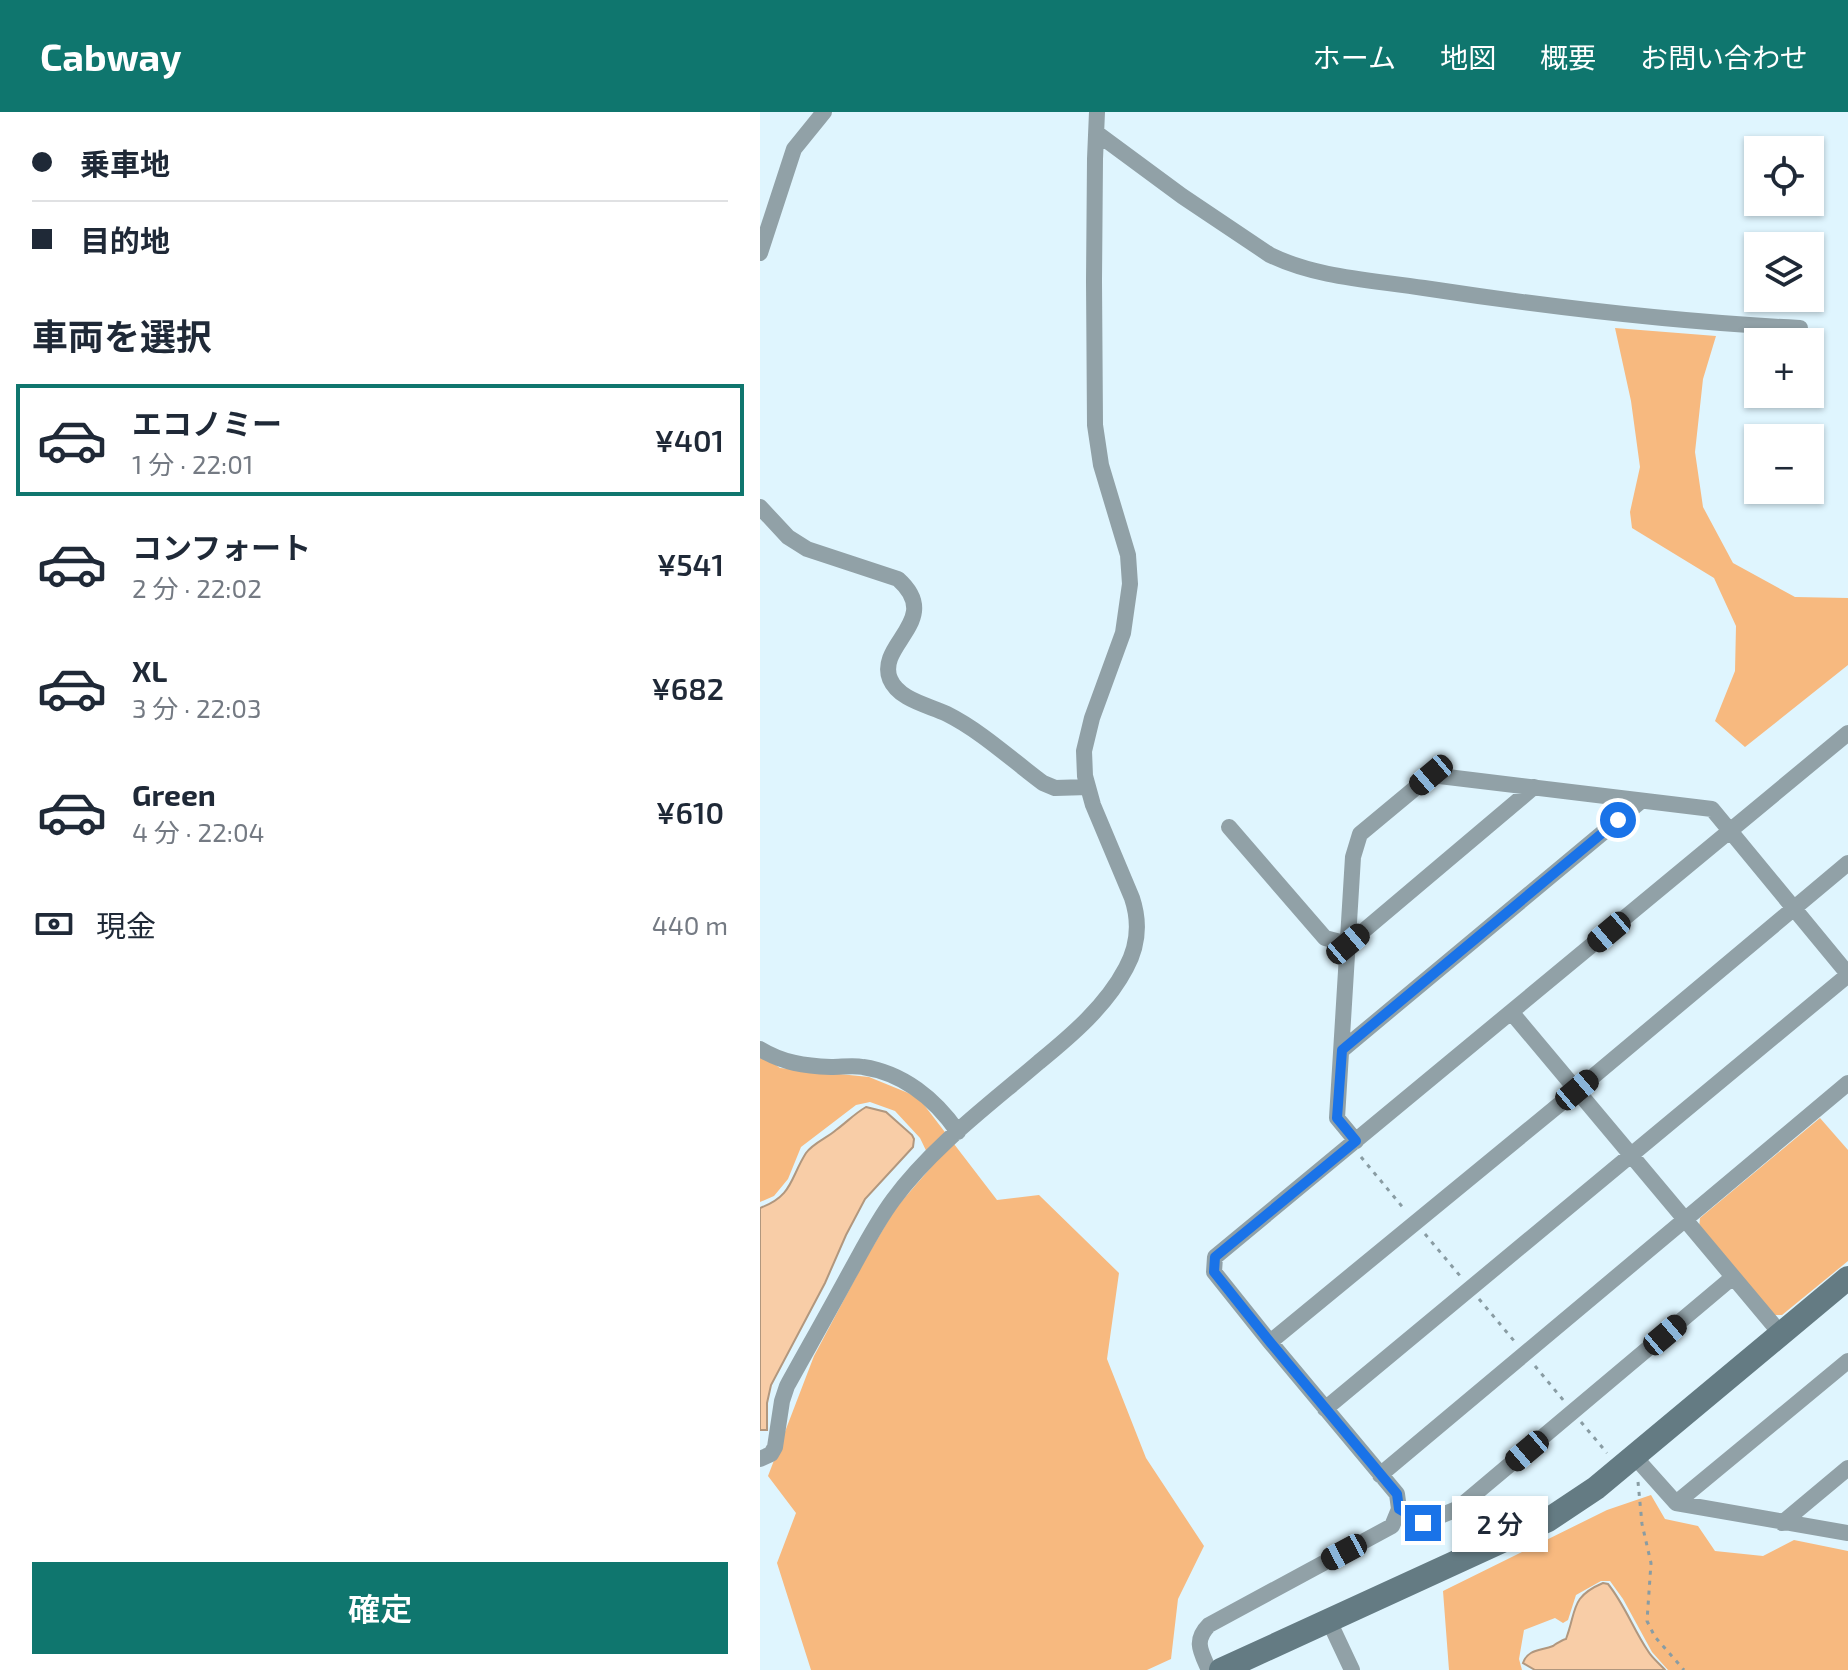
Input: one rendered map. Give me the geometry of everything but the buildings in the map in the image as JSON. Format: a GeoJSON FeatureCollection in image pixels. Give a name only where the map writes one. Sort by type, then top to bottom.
{"type":"FeatureCollection","features":[{"type":"Feature","properties":{"kind":"street"},"geometry":{"type":"LineString","coordinates":[[760,253],[794,149],[824,112]]}},
{"type":"Feature","properties":{"kind":"street"},"geometry":{"type":"LineString","coordinates":[[760,1459],[771,1454],[775,1447],[787,1386],[865,1245],[893,1201],[922,1166],[958,1132],[1075,1032],[1100,1006],[1126,968],[1137,936],[1136,911],[1093,805],[1085,776],[1084,751],[1092,718],[1123,633],[1130,584],[1128,555],[1101,465],[1095,425],[1097,112]]}},
{"type":"Feature","properties":{"kind":"street"},"geometry":{"type":"LineString","coordinates":[[1098,134],[1270,255],[1309,269],[1523,302],[1737,325],[1800,328]]}},
{"type":"Feature","properties":{"kind":"street"},"geometry":{"type":"LineString","coordinates":[[760,507],[788,537],[807,549],[898,579],[909,589],[914,602],[913,619],[889,666],[890,678],[898,690],[969,728],[1043,783],[1055,788],[1088,787]]}},
{"type":"Feature","properties":{"kind":"street"},"geometry":{"type":"LineString","coordinates":[[1209,1670],[1199,1646],[1201,1634],[1209,1625],[1392,1526],[1399,1509],[1397,1494],[1214,1272],[1215,1257],[1848,733]]}},
{"type":"Feature","properties":{"kind":"street"},"geometry":{"type":"LineString","coordinates":[[1325,1409],[1848,974],[1712,809],[1431,775],[1360,834],[1353,857],[1337,1118],[1354,1143]]}},
{"type":"Feature","properties":{"kind":"street"},"geometry":{"type":"LineString","coordinates":[[1348,944],[1534,787]]}},
{"type":"Feature","properties":{"kind":"street"},"geometry":{"type":"LineString","coordinates":[[1342,1050],[1641,801]]}},
{"type":"Feature","properties":{"kind":"street"},"geometry":{"type":"LineString","coordinates":[[1229,827],[1325,938],[1348,944]]}},
{"type":"Feature","properties":{"kind":"street"},"geometry":{"type":"LineString","coordinates":[[1270,1342],[1848,863]]}},
{"type":"Feature","properties":{"kind":"street"},"geometry":{"type":"LineString","coordinates":[[1512,1013],[1781,1334]]}},
{"type":"Feature","properties":{"kind":"street"},"geometry":{"type":"LineString","coordinates":[[760,1049],[797,1065],[861,1067],[887,1073],[917,1088],[958,1132]]}},
{"type":"Feature","properties":{"kind":"street"},"geometry":{"type":"LineString","coordinates":[[1380,1475],[1848,1083]]}},
{"type":"Feature","properties":{"kind":"street"},"geometry":{"type":"LineString","coordinates":[[1399,1509],[1423,1523],[1457,1509],[1733,1277]]}},
{"type":"Feature","properties":{"kind":"street"},"geometry":{"type":"LineString","coordinates":[[1221,1670],[1548,1520],[1596,1488],[1848,1278]]}},
{"type":"Feature","properties":{"kind":"street"},"geometry":{"type":"LineString","coordinates":[[1676,1503],[1848,1361]]}},
{"type":"Feature","properties":{"kind":"street"},"geometry":{"type":"LineString","coordinates":[[1628,1462],[1676,1503],[1848,1533]]}},
{"type":"Feature","properties":{"kind":"street"},"geometry":{"type":"LineString","coordinates":[[1782,1523],[1848,1468]]}},
{"type":"Feature","properties":{"kind":"street"},"geometry":{"type":"LineString","coordinates":[[1329,1621],[1352,1670]]}},
{"type":"Feature","properties":{"kind":"path"},"geometry":{"type":"LineString","coordinates":[[1354,1143],[1573,1412],[1628,1462],[1638,1477],[1642,1524],[1651,1563],[1647,1621],[1655,1637],[1684,1670]]}},
{"type":"Feature","properties":{"kind":"shaded area"},"geometry":{"type":"Polygon","coordinates":[[[1615,328],[1716,336],[1703,379],[1695,452],[1703,507],[1733,563],[1795,597],[1848,598],[1848,665],[1745,747],[1715,721],[1735,671],[1736,626],[1714,578],[1632,528],[1630,512],[1640,467],[1631,401],[1615,328]]]}},
{"type":"Feature","properties":{"kind":"shaded area"},"geometry":{"type":"Polygon","coordinates":[[[760,1054],[780,1068],[869,1077],[918,1097],[997,1200],[1039,1195],[1119,1273],[1107,1359],[1146,1458],[1204,1546],[1178,1599],[1171,1659],[1147,1670],[811,1670],[777,1563],[796,1513],[768,1476],[814,1356],[895,1209],[933,1165],[920,1138],[895,1111],[870,1102],[856,1105],[801,1147],[788,1179],[774,1196],[760,1202],[760,1054]]]}},
{"type":"Feature","properties":{"kind":"shaded area"},"geometry":{"type":"Polygon","coordinates":[[[866,1107],[886,1112],[912,1135],[913,1147],[865,1199],[771,1385],[767,1430],[760,1430],[760,1208],[785,1192],[809,1149],[866,1107]]]}},
{"type":"Feature","properties":{"kind":"shaded area"},"geometry":{"type":"Polygon","coordinates":[[[1820,1118],[1848,1150],[1848,1261],[1782,1315],[1773,1315],[1699,1228],[1700,1218],[1820,1118]]]}},
{"type":"Feature","properties":{"kind":"shaded area"},"geometry":{"type":"Polygon","coordinates":[[[1651,1495],[1665,1519],[1698,1526],[1715,1551],[1763,1556],[1794,1540],[1848,1551],[1848,1670],[1668,1670],[1652,1652],[1610,1581],[1601,1581],[1576,1595],[1568,1620],[1563,1623],[1555,1618],[1524,1630],[1519,1659],[1522,1670],[1449,1670],[1443,1591],[1607,1510],[1651,1495]]]}},
{"type":"Feature","properties":{"kind":"shaded area"},"geometry":{"type":"Polygon","coordinates":[[[1603,1583],[1614,1592],[1650,1654],[1665,1670],[1535,1670],[1523,1663],[1531,1653],[1566,1639],[1576,1605],[1592,1588],[1603,1583]]]}},
{"type":"Feature","properties":{"kind":"route"},"geometry":{"type":"LineString","coordinates":[[1423,1523],[1399,1509],[1397,1494],[1214,1272],[1215,1257],[1356,1141],[1337,1118],[1342,1050],[1618,820]]}}]}
